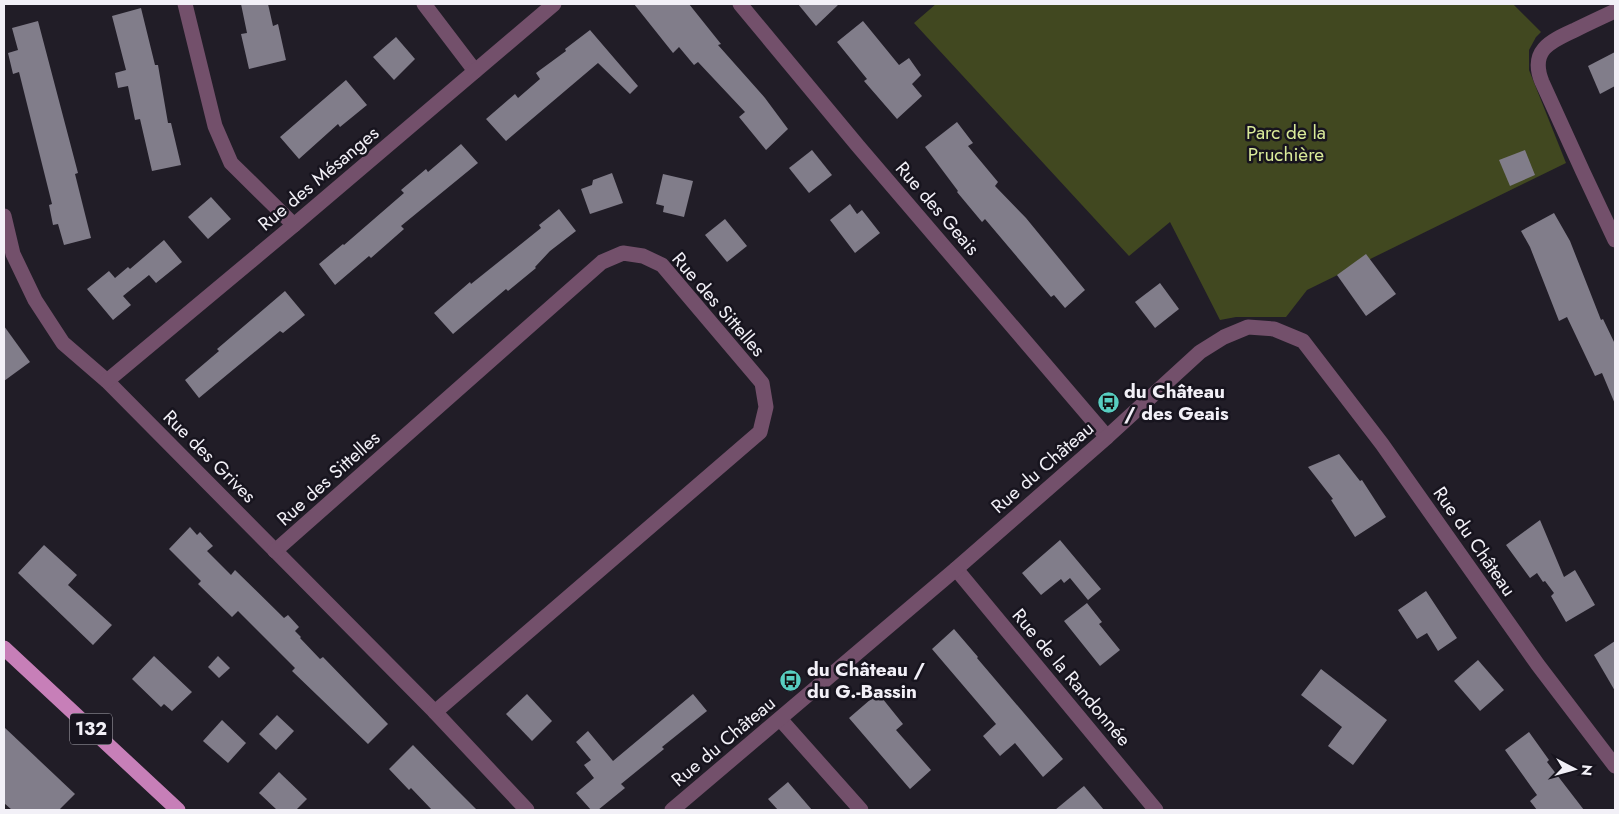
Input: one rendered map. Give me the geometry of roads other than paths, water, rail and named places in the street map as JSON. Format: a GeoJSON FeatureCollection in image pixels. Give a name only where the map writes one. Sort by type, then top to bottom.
{"type":"FeatureCollection","features":[{"type":"Feature","properties":{"kind":"main road","name":"132"},"geometry":{"type":"LineString","coordinates":[[4,648],[178,810]]}},
{"type":"Feature","properties":{"kind":"street"},"geometry":{"type":"LineString","coordinates":[[185,4],[214,126],[231,164],[294,225]]}},
{"type":"Feature","properties":{"kind":"street"},"geometry":{"type":"LineString","coordinates":[[424,4],[475,71]]}},
{"type":"Feature","properties":{"kind":"street","name":"Rue des Mésanges"},"geometry":{"type":"LineString","coordinates":[[107,381],[554,4]]}},
{"type":"Feature","properties":{"kind":"street","name":"Rue des Geais"},"geometry":{"type":"LineString","coordinates":[[740,4],[858,146],[1107,437]]}},
{"type":"Feature","properties":{"kind":"street"},"geometry":{"type":"LineString","coordinates":[[1615,11],[1551,41],[1542,52],[1539,67],[1546,91],[1615,240]]}},
{"type":"Feature","properties":{"kind":"street","name":"Rue des Grives"},"geometry":{"type":"LineString","coordinates":[[4,216],[13,254],[35,300],[62,343],[107,381],[435,712],[527,810]]}},
{"type":"Feature","properties":{"kind":"street","name":"Rue des Sittelles"},"geometry":{"type":"LineString","coordinates":[[275,551],[602,262],[623,253],[643,256],[662,265],[762,383],[766,407],[760,432],[435,712]]}},
{"type":"Feature","properties":{"kind":"street","name":"Rue du Château"},"geometry":{"type":"LineString","coordinates":[[672,810],[956,569],[1107,437],[1200,352],[1224,337],[1248,327],[1274,329],[1303,341],[1382,444],[1538,665],[1615,766]]}},
{"type":"Feature","properties":{"kind":"street","name":"Rue de la Randonnée"},"geometry":{"type":"LineString","coordinates":[[956,569],[1156,810]]}},
{"type":"Feature","properties":{"kind":"street"},"geometry":{"type":"LineString","coordinates":[[780,718],[861,810]]}},
{"type":"Feature","properties":{"kind":"place","name":"du Château / des Geais"},"geometry":{"type":"Point","coordinates":[1108,402]}},
{"type":"Feature","properties":{"kind":"place","name":"du Château / du G.-Bassin"},"geometry":{"type":"Point","coordinates":[791,680]}},
{"type":"Feature","properties":{"kind":"park label","name":"Parc de la Pruchière"},"geometry":{"type":"Point","coordinates":[1286,143]}}]}
